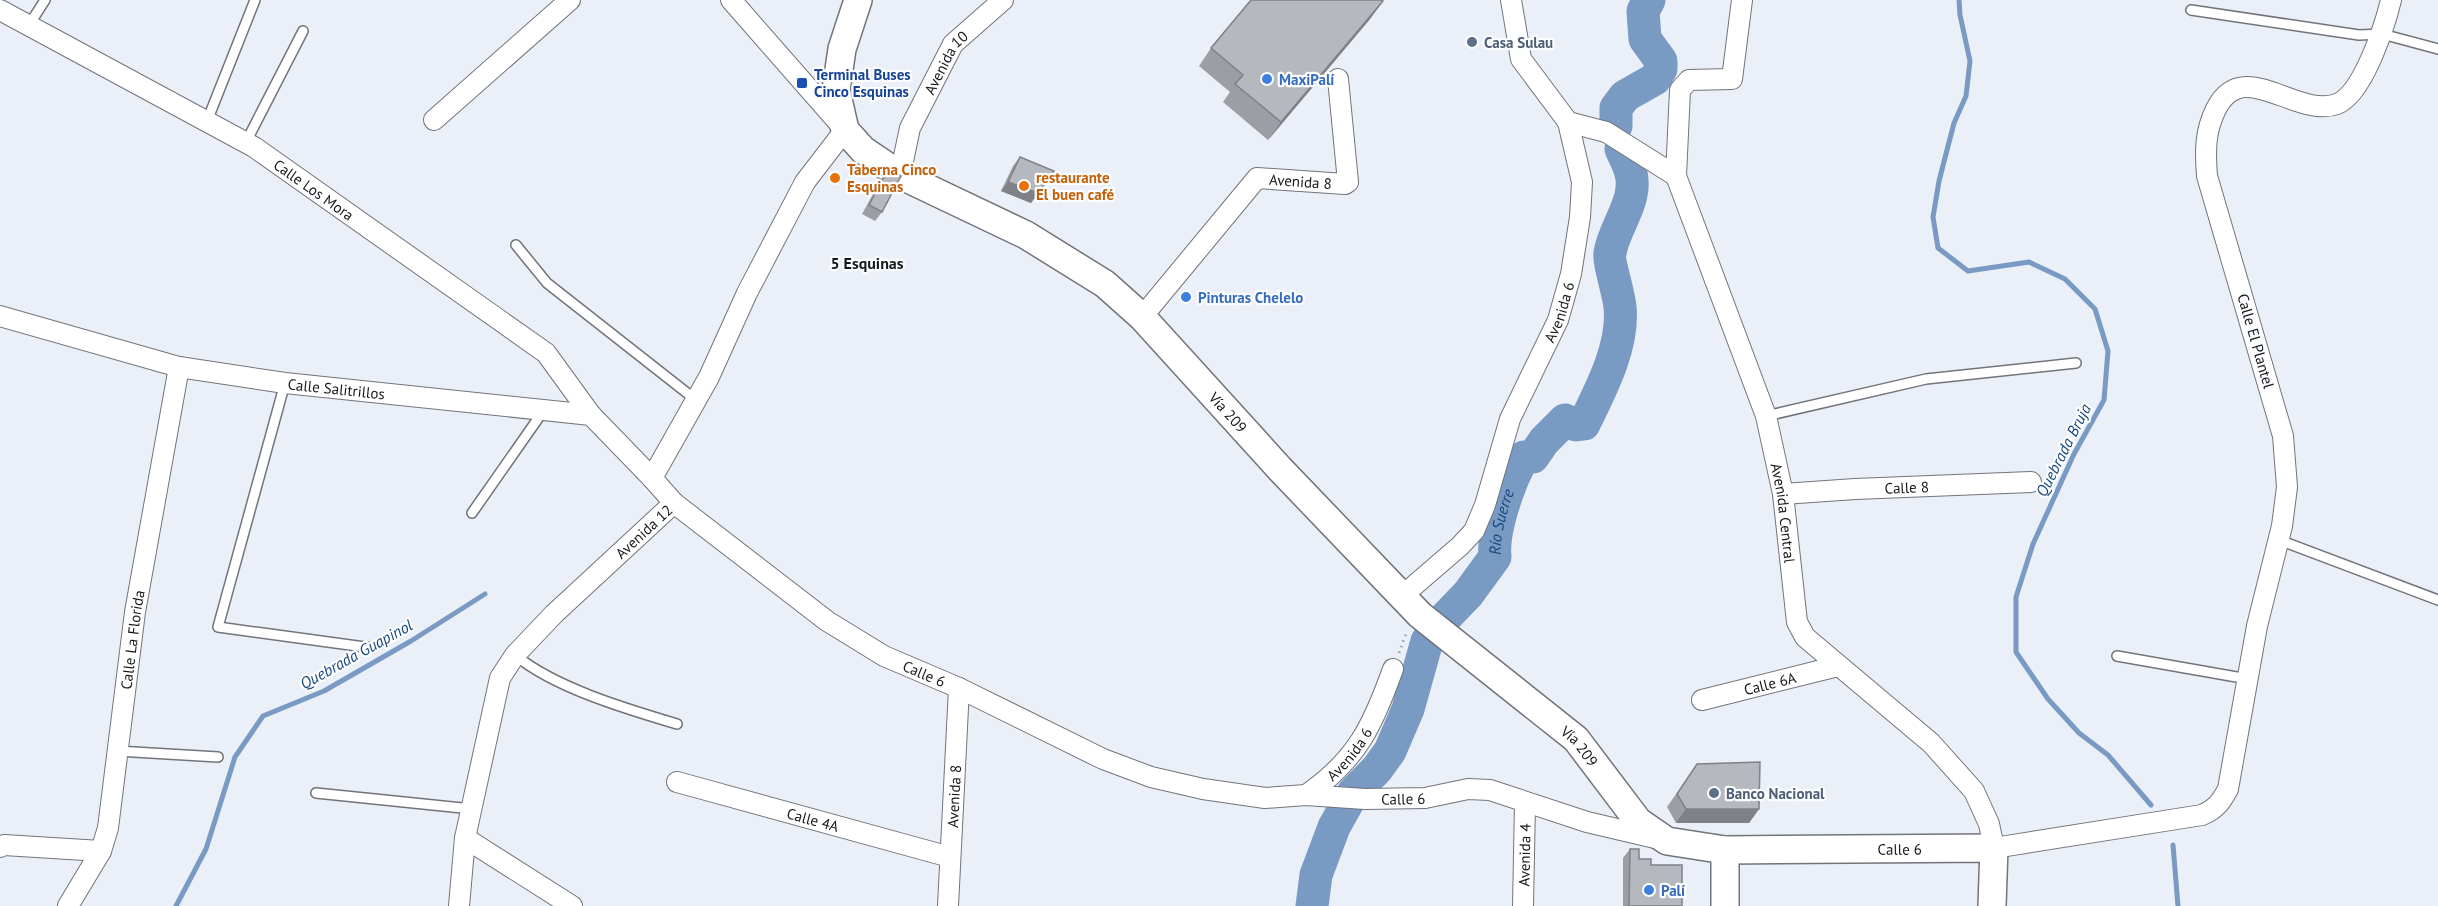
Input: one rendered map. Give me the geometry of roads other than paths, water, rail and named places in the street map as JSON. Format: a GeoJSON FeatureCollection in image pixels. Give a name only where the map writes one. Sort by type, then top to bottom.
{"type":"FeatureCollection","features":[{"type":"Feature","properties":{"kind":"main road"},"geometry":{"type":"LineString","coordinates":[[845,130],[836,90],[842,49],[858,0]]}},
{"type":"Feature","properties":{"kind":"main road","name":"Vía 209"},"geometry":{"type":"LineString","coordinates":[[845,130],[863,150],[900,175],[1026,235],[1105,284],[1142,317],[1280,470],[1415,609],[1453,642],[1576,739],[1638,821],[1667,841]]}},
{"type":"Feature","properties":{"kind":"main road","name":"Calle 6"},"geometry":{"type":"LineString","coordinates":[[1667,841],[1725,850],[1994,848]]}},
{"type":"Feature","properties":{"kind":"main road","name":"Avenida Central"},"geometry":{"type":"LineString","coordinates":[[1992,906],[1994,848]]}},
{"type":"Feature","properties":{"kind":"main road"},"geometry":{"type":"LineString","coordinates":[[1725,850],[1725,906]]}},
{"type":"Feature","properties":{"kind":"street"},"geometry":{"type":"LineString","coordinates":[[434,120],[570,0]]}},
{"type":"Feature","properties":{"kind":"street"},"geometry":{"type":"LineString","coordinates":[[591,415],[652,478],[709,377],[747,293],[805,182],[845,130],[731,0]]}},
{"type":"Feature","properties":{"kind":"street","name":"Avenida 10"},"geometry":{"type":"LineString","coordinates":[[900,175],[910,128],[953,44],[1003,0]]}},
{"type":"Feature","properties":{"kind":"street","name":"Avenida 6"},"geometry":{"type":"LineString","coordinates":[[1415,609],[1460,546],[1474,531],[1485,505],[1510,419],[1558,320],[1572,274],[1582,182],[1568,122],[1521,59],[1511,0]]}},
{"type":"Feature","properties":{"kind":"street"},"geometry":{"type":"LineString","coordinates":[[1568,122],[1606,132],[1676,176],[1680,90],[1689,80],[1732,79],[1742,0]]}},
{"type":"Feature","properties":{"kind":"street","name":"Calle El Plantel"},"geometry":{"type":"LineString","coordinates":[[2202,815],[2217,806],[2228,789],[2257,626],[2279,540],[2287,487],[2283,436],[2207,176],[2205,149],[2209,123],[2221,99],[2232,89],[2246,86],[2319,106],[2337,104],[2349,95],[2358,82],[2382,34],[2391,0]]}},
{"type":"Feature","properties":{"kind":"street","name":"Calle Los Mora"},"geometry":{"type":"LineString","coordinates":[[0,10],[246,142],[381,234],[546,353],[591,415]]}},
{"type":"Feature","properties":{"kind":"street","name":"Avenida 8"},"geometry":{"type":"LineString","coordinates":[[1142,317],[1257,178],[1345,184],[1348,182],[1338,79]]}},
{"type":"Feature","properties":{"kind":"street","name":"Avenida Central"},"geometry":{"type":"LineString","coordinates":[[1676,176],[1766,416],[1783,495],[1797,622],[1805,637],[1931,743],[1974,791],[1989,824],[1994,848]]}},
{"type":"Feature","properties":{"kind":"street","name":"Calle Salitrillos"},"geometry":{"type":"LineString","coordinates":[[0,316],[179,367],[285,383],[591,415]]}},
{"type":"Feature","properties":{"kind":"street","name":"Calle La Florida"},"geometry":{"type":"LineString","coordinates":[[68,906],[101,851],[108,828],[135,612],[179,367]]}},
{"type":"Feature","properties":{"kind":"street","name":"Avenida 12"},"geometry":{"type":"LineString","coordinates":[[459,906],[465,838],[500,678],[515,655],[554,614],[674,503],[652,478]]}},
{"type":"Feature","properties":{"kind":"street","name":"Calle 8"},"geometry":{"type":"LineString","coordinates":[[1783,495],[1855,489],[2031,482]]}},
{"type":"Feature","properties":{"kind":"street","name":"Calle 6"},"geometry":{"type":"LineString","coordinates":[[674,503],[827,621],[884,656],[959,688],[1103,759],[1151,777],[1203,789],[1266,798],[1306,795],[1365,799],[1425,798],[1468,789],[1491,790],[1587,822],[1667,841]]}},
{"type":"Feature","properties":{"kind":"street","name":"Calle 6A"},"geometry":{"type":"LineString","coordinates":[[1702,700],[1838,666]]}},
{"type":"Feature","properties":{"kind":"street","name":"Avenida 6"},"geometry":{"type":"LineString","coordinates":[[1306,795],[1344,765],[1360,742],[1379,708],[1393,669]]}},
{"type":"Feature","properties":{"kind":"street","name":"Avenida 8"},"geometry":{"type":"LineString","coordinates":[[948,906],[959,688]]}},
{"type":"Feature","properties":{"kind":"street","name":"Calle 4A"},"geometry":{"type":"LineString","coordinates":[[677,782],[950,857]]}},
{"type":"Feature","properties":{"kind":"street","name":"Avenida 4"},"geometry":{"type":"LineString","coordinates":[[1523,906],[1525,803]]}},
{"type":"Feature","properties":{"kind":"street","name":"Calle 6"},"geometry":{"type":"LineString","coordinates":[[1994,848],[2202,815]]}},
{"type":"Feature","properties":{"kind":"street"},"geometry":{"type":"LineString","coordinates":[[465,838],[572,906]]}},
{"type":"Feature","properties":{"kind":"street"},"geometry":{"type":"LineString","coordinates":[[0,847],[4,845],[101,851]]}},
{"type":"Feature","properties":{"kind":"lane"},"geometry":{"type":"LineString","coordinates":[[29,25],[45,0]]}},
{"type":"Feature","properties":{"kind":"lane"},"geometry":{"type":"LineString","coordinates":[[207,121],[255,0]]}},
{"type":"Feature","properties":{"kind":"lane"},"geometry":{"type":"LineString","coordinates":[[2191,10],[2359,35],[2382,34],[2438,49]]}},
{"type":"Feature","properties":{"kind":"lane"},"geometry":{"type":"LineString","coordinates":[[246,142],[303,31]]}},
{"type":"Feature","properties":{"kind":"lane"},"geometry":{"type":"LineString","coordinates":[[516,245],[547,283],[696,400]]}},
{"type":"Feature","properties":{"kind":"lane"},"geometry":{"type":"LineString","coordinates":[[1766,416],[1926,379],[2076,363]]}},
{"type":"Feature","properties":{"kind":"lane"},"geometry":{"type":"LineString","coordinates":[[285,383],[218,627],[372,648]]}},
{"type":"Feature","properties":{"kind":"lane"},"geometry":{"type":"LineString","coordinates":[[472,513],[544,410]]}},
{"type":"Feature","properties":{"kind":"lane"},"geometry":{"type":"LineString","coordinates":[[2279,540],[2438,600]]}},
{"type":"Feature","properties":{"kind":"lane"},"geometry":{"type":"LineString","coordinates":[[515,655],[529,666],[567,685],[634,712],[677,724]]}},
{"type":"Feature","properties":{"kind":"lane"},"geometry":{"type":"LineString","coordinates":[[2117,656],[2248,678]]}},
{"type":"Feature","properties":{"kind":"lane"},"geometry":{"type":"LineString","coordinates":[[117,751],[218,757]]}},
{"type":"Feature","properties":{"kind":"lane"},"geometry":{"type":"LineString","coordinates":[[315,793],[472,809]]}},
{"type":"Feature","properties":{"kind":"waterway","name":"Río Suerre"},"geometry":{"type":"LineString","coordinates":[[1616,126],[1616,108],[1625,96],[1655,79],[1661,69],[1661,61],[1645,39],[1643,11],[1649,0]]}},
{"type":"Feature","properties":{"kind":"waterway","name":"Quebrada Bruja"},"geometry":{"type":"LineString","coordinates":[[1959,0],[1970,61],[1966,96],[1954,123],[1939,181],[1933,217],[1938,248],[1968,271],[2029,262],[2065,279],[2095,309],[2108,351],[2104,400],[2074,454],[2033,544],[2016,597],[2016,652],[2048,699],[2079,733],[2108,755],[2151,805]]}},
{"type":"Feature","properties":{"kind":"waterway","name":"Río Suerre"},"geometry":{"type":"LineString","coordinates":[[1312,906],[1316,875],[1334,827],[1353,793],[1377,769],[1390,751],[1408,709],[1427,641],[1441,622],[1468,594],[1495,557],[1499,520],[1508,491],[1524,457],[1533,457],[1544,441],[1565,420],[1576,425],[1584,424],[1604,382],[1615,352],[1620,322],[1620,307],[1610,253],[1632,191],[1630,170],[1621,149]]}},
{"type":"Feature","properties":{"kind":"waterway","name":"Quebrada Guapinol"},"geometry":{"type":"LineString","coordinates":[[176,906],[206,849],[235,757],[263,716],[324,691],[411,641],[485,594]]}},
{"type":"Feature","properties":{"kind":"waterway","name":"Quebrada Bruja"},"geometry":{"type":"LineString","coordinates":[[2173,845],[2178,906]]}},
{"type":"Feature","properties":{"kind":"place","name":"Casa Sulau"},"geometry":{"type":"Point","coordinates":[1472,42]}},
{"type":"Feature","properties":{"kind":"place","name":"MaxiPalí"},"geometry":{"type":"Point","coordinates":[1267,79]}},
{"type":"Feature","properties":{"kind":"place","name":"Terminal Buses Cinco Esquinas"},"geometry":{"type":"Point","coordinates":[802,83]}},
{"type":"Feature","properties":{"kind":"place","name":"Taberna Cinco Esquinas"},"geometry":{"type":"Point","coordinates":[835,178]}},
{"type":"Feature","properties":{"kind":"place","name":"restaurante El buen café"},"geometry":{"type":"Point","coordinates":[1024,186]}},
{"type":"Feature","properties":{"kind":"place","name":"Pinturas Chelelo"},"geometry":{"type":"Point","coordinates":[1186,297]}},
{"type":"Feature","properties":{"kind":"place","name":"Banco Nacional"},"geometry":{"type":"Point","coordinates":[1714,793]}},
{"type":"Feature","properties":{"kind":"place","name":"Palí"},"geometry":{"type":"Point","coordinates":[1649,890]}},
{"type":"Feature","properties":{"kind":"district","name":"5 Esquinas"},"geometry":{"type":"Point","coordinates":[867,263]}}]}
